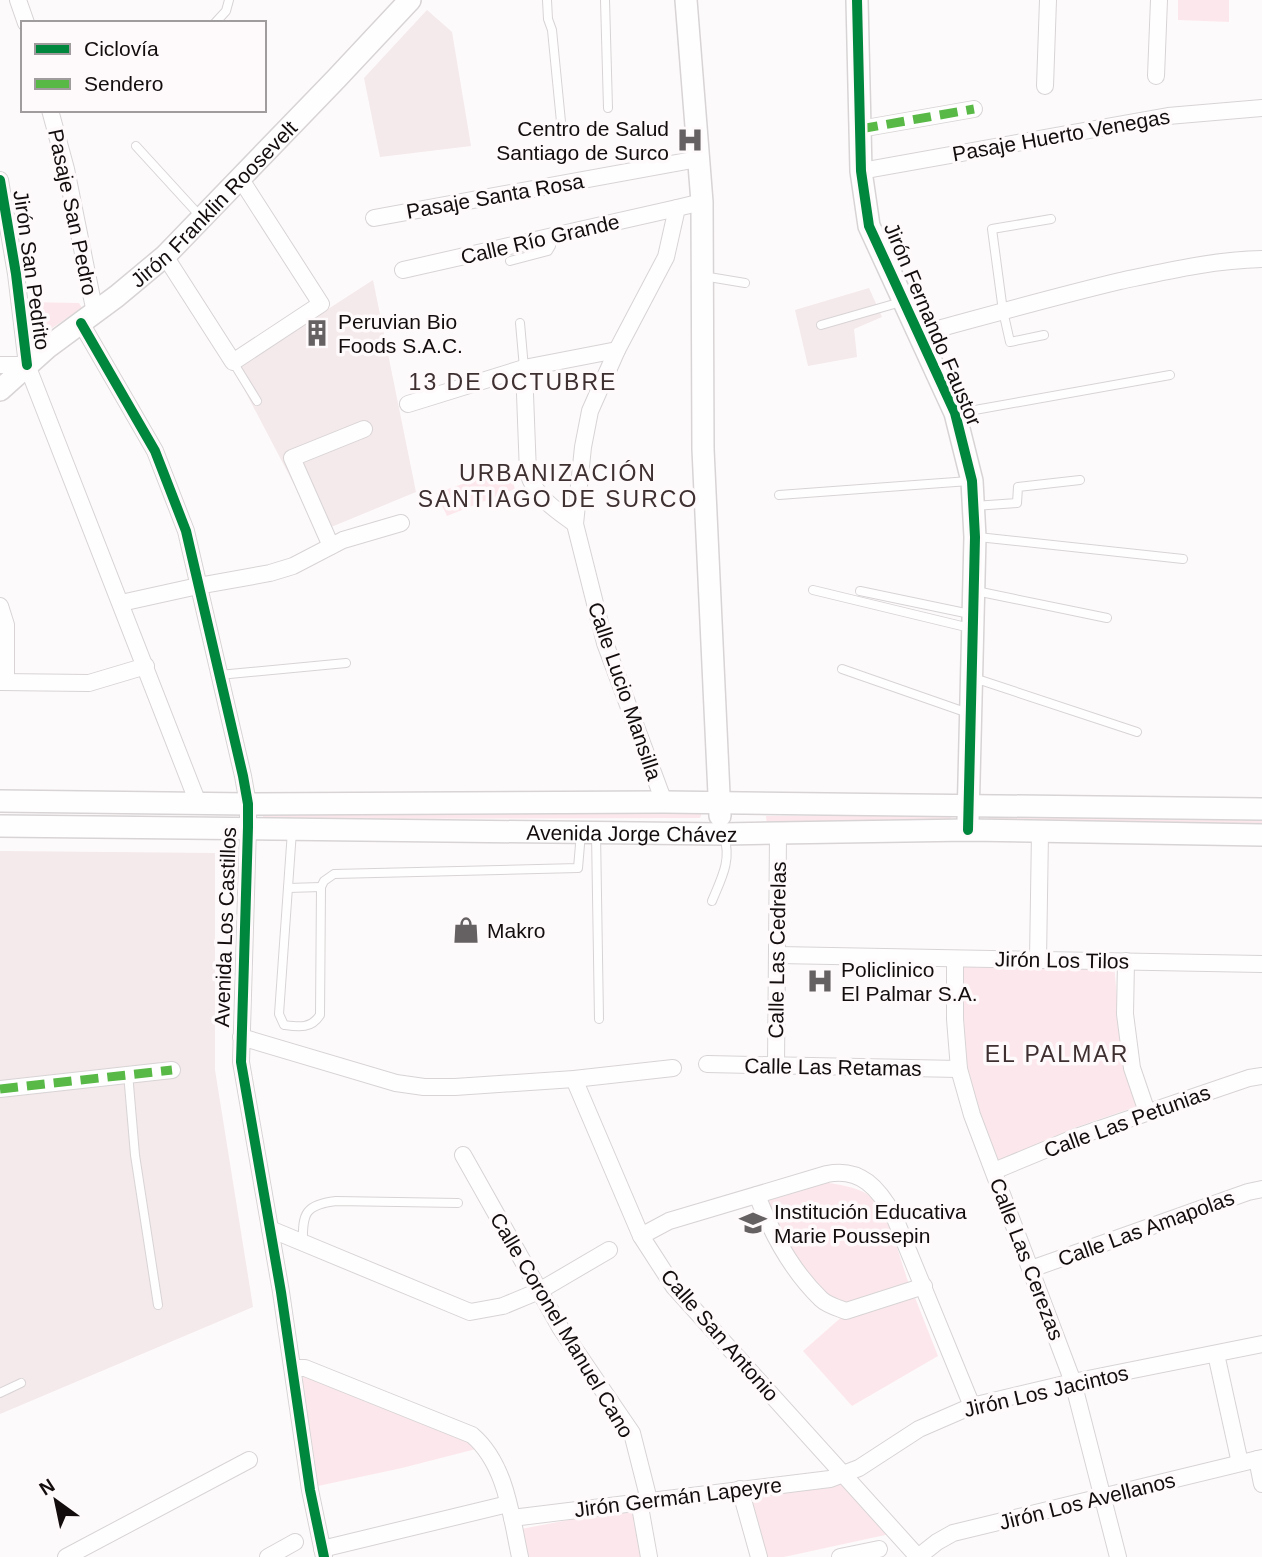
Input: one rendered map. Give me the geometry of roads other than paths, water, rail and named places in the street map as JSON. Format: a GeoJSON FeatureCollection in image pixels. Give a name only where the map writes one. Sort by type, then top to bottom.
{"type":"FeatureCollection","features":[{"type":"Feature","properties":{"kind":"main road","name":"Jirón Franklin Roosevelt"},"geometry":{"type":"LineString","coordinates":[[0,390],[48,346],[88,318],[165,256],[410,0]]}},
{"type":"Feature","properties":{"kind":"main road"},"geometry":{"type":"LineString","coordinates":[[686,0],[702,202],[704,449],[718,803],[723,834]]}},
{"type":"Feature","properties":{"kind":"main road","name":"Jirón Fernando Faustor"},"geometry":{"type":"LineString","coordinates":[[856,0],[861,171],[869,226],[955,413],[972,481],[975,537],[968,830]]}},
{"type":"Feature","properties":{"kind":"main road","name":"Avenida Jorge Chávez"},"geometry":{"type":"LineString","coordinates":[[0,800],[248,804],[664,802],[1262,809]]}},
{"type":"Feature","properties":{"kind":"main road","name":"Avenida Jorge Chávez"},"geometry":{"type":"LineString","coordinates":[[0,826],[723,834],[968,830],[1262,835]]}},
{"type":"Feature","properties":{"kind":"street"},"geometry":{"type":"LineString","coordinates":[[18,0],[25,21]]}},
{"type":"Feature","properties":{"kind":"street"},"geometry":{"type":"LineString","coordinates":[[1045,86],[1048,0]]}},
{"type":"Feature","properties":{"kind":"street"},"geometry":{"type":"LineString","coordinates":[[1156,76],[1159,0]]}},
{"type":"Feature","properties":{"kind":"street","name":"Pasaje Huerto Venegas"},"geometry":{"type":"LineString","coordinates":[[861,171],[1168,116],[1262,108]]}},
{"type":"Feature","properties":{"kind":"street"},"geometry":{"type":"LineString","coordinates":[[860,129],[974,109]]}},
{"type":"Feature","properties":{"kind":"street","name":"Pasaje San Pedro"},"geometry":{"type":"LineString","coordinates":[[51,112],[66,169],[88,318]]}},
{"type":"Feature","properties":{"kind":"street","name":"Pasaje Santa Rosa"},"geometry":{"type":"LineString","coordinates":[[374,218],[698,159]]}},
{"type":"Feature","properties":{"kind":"street"},"geometry":{"type":"LineString","coordinates":[[165,256],[233,362],[321,304],[240,178]]}},
{"type":"Feature","properties":{"kind":"street","name":"Jirón San Pedrito"},"geometry":{"type":"LineString","coordinates":[[0,180],[8,275],[27,365],[198,803]]}},
{"type":"Feature","properties":{"kind":"street"},"geometry":{"type":"LineString","coordinates":[[677,208],[702,202]]}},
{"type":"Feature","properties":{"kind":"street","name":"Calle Río Grande"},"geometry":{"type":"LineString","coordinates":[[403,270],[677,208]]}},
{"type":"Feature","properties":{"kind":"street","name":"Calle Lucio Mansilla"},"geometry":{"type":"LineString","coordinates":[[664,802],[605,643],[575,524],[587,423],[594,399],[666,257],[677,208]]}},
{"type":"Feature","properties":{"kind":"street"},"geometry":{"type":"LineString","coordinates":[[919,334],[1177,268],[1226,260],[1262,259]]}},
{"type":"Feature","properties":{"kind":"street","name":"Avenida Los Castillos"},"geometry":{"type":"LineString","coordinates":[[88,318],[155,451],[186,531],[248,804],[241,1062],[271,1229],[310,1490],[323,1553]]}},
{"type":"Feature","properties":{"kind":"street"},"geometry":{"type":"LineString","coordinates":[[408,404],[524,369],[617,350]]}},
{"type":"Feature","properties":{"kind":"street"},"geometry":{"type":"LineString","coordinates":[[0,365],[27,365]]}},
{"type":"Feature","properties":{"kind":"street"},"geometry":{"type":"LineString","coordinates":[[524,369],[528,472],[532,486],[541,498],[575,524]]}},
{"type":"Feature","properties":{"kind":"street"},"geometry":{"type":"LineString","coordinates":[[331,546],[292,458],[364,429]]}},
{"type":"Feature","properties":{"kind":"street"},"geometry":{"type":"LineString","coordinates":[[121,603],[270,573],[293,566],[343,540],[401,523]]}},
{"type":"Feature","properties":{"kind":"street"},"geometry":{"type":"LineString","coordinates":[[0,606],[6,625],[3,682],[89,683],[146,666]]}},
{"type":"Feature","properties":{"kind":"street"},"geometry":{"type":"LineString","coordinates":[[1038,960],[1040,831]]}},
{"type":"Feature","properties":{"kind":"street","name":"Calle Las Cedrelas"},"geometry":{"type":"LineString","coordinates":[[776,1065],[778,834]]}},
{"type":"Feature","properties":{"kind":"street","name":"Jirón Los Tilos"},"geometry":{"type":"LineString","coordinates":[[778,955],[1262,964]]}},
{"type":"Feature","properties":{"kind":"street","name":"Calle Las Cerezas"},"geometry":{"type":"LineString","coordinates":[[955,959],[955,1019],[959,1069],[972,1115],[1073,1382],[1118,1557]]}},
{"type":"Feature","properties":{"kind":"street"},"geometry":{"type":"LineString","coordinates":[[1126,961],[1125,1014],[1132,1068],[1146,1112]]}},
{"type":"Feature","properties":{"kind":"street"},"geometry":{"type":"LineString","coordinates":[[241,1037],[396,1083],[424,1087],[574,1079],[673,1068]]}},
{"type":"Feature","properties":{"kind":"street","name":"Calle Las Retamas"},"geometry":{"type":"LineString","coordinates":[[707,1064],[959,1069]]}},
{"type":"Feature","properties":{"kind":"street"},"geometry":{"type":"LineString","coordinates":[[0,1089],[172,1070]]}},
{"type":"Feature","properties":{"kind":"street","name":"Calle Las Petunias"},"geometry":{"type":"LineString","coordinates":[[993,1171],[1146,1112],[1262,1076]]}},
{"type":"Feature","properties":{"kind":"street","name":"Calle San Antonio"},"geometry":{"type":"LineString","coordinates":[[574,1079],[641,1236],[674,1287],[918,1557]]}},
{"type":"Feature","properties":{"kind":"street","name":"Calle Coronel Manuel Cano"},"geometry":{"type":"LineString","coordinates":[[463,1155],[561,1329],[632,1433],[644,1500],[649,1557]]}},
{"type":"Feature","properties":{"kind":"street"},"geometry":{"type":"LineString","coordinates":[[641,1236],[669,1221],[835,1172],[859,1176],[886,1200],[972,1406]]}},
{"type":"Feature","properties":{"kind":"street","name":"Calle Las Amapolas"},"geometry":{"type":"LineString","coordinates":[[1031,1269],[1262,1189]]}},
{"type":"Feature","properties":{"kind":"street"},"geometry":{"type":"LineString","coordinates":[[757,1195],[769,1227],[794,1266],[823,1301],[846,1311],[924,1286]]}},
{"type":"Feature","properties":{"kind":"street"},"geometry":{"type":"LineString","coordinates":[[271,1229],[470,1312],[503,1306],[540,1291],[609,1250]]}},
{"type":"Feature","properties":{"kind":"street","name":"Jirón Los Jacintos"},"geometry":{"type":"LineString","coordinates":[[845,1475],[919,1429],[972,1406],[1073,1382],[1262,1344]]}},
{"type":"Feature","properties":{"kind":"street"},"geometry":{"type":"LineString","coordinates":[[1216,1354],[1240,1463]]}},
{"type":"Feature","properties":{"kind":"street"},"geometry":{"type":"LineString","coordinates":[[293,1368],[305,1368],[472,1435],[490,1454],[510,1511],[520,1557]]}},
{"type":"Feature","properties":{"kind":"street"},"geometry":{"type":"LineString","coordinates":[[1259,1459],[1262,1484]]}},
{"type":"Feature","properties":{"kind":"street","name":"Jirón Los Avellanos"},"geometry":{"type":"LineString","coordinates":[[918,1557],[937,1542],[953,1534],[1259,1459]]}},
{"type":"Feature","properties":{"kind":"street"},"geometry":{"type":"LineString","coordinates":[[66,1557],[249,1460]]}},
{"type":"Feature","properties":{"kind":"street","name":"Jirón Germán Lapeyre"},"geometry":{"type":"LineString","coordinates":[[323,1553],[510,1511],[644,1500],[830,1479],[845,1475]]}},
{"type":"Feature","properties":{"kind":"street"},"geometry":{"type":"LineString","coordinates":[[740,1489],[759,1557]]}},
{"type":"Feature","properties":{"kind":"street"},"geometry":{"type":"LineString","coordinates":[[268,1557],[295,1542]]}},
{"type":"Feature","properties":{"kind":"street"},"geometry":{"type":"LineString","coordinates":[[841,1557],[878,1549]]}},
{"type":"Feature","properties":{"kind":"lane"},"geometry":{"type":"LineString","coordinates":[[217,21],[226,11],[229,0]]}},
{"type":"Feature","properties":{"kind":"lane"},"geometry":{"type":"LineString","coordinates":[[547,0],[562,132]]}},
{"type":"Feature","properties":{"kind":"lane"},"geometry":{"type":"LineString","coordinates":[[605,0],[608,108]]}},
{"type":"Feature","properties":{"kind":"lane"},"geometry":{"type":"LineString","coordinates":[[136,146],[201,218]]}},
{"type":"Feature","properties":{"kind":"lane"},"geometry":{"type":"LineString","coordinates":[[1044,335],[1010,342],[992,229],[1051,219]]}},
{"type":"Feature","properties":{"kind":"lane"},"geometry":{"type":"LineString","coordinates":[[510,261],[548,251],[551,246],[550,237]]}},
{"type":"Feature","properties":{"kind":"lane"},"geometry":{"type":"LineString","coordinates":[[702,276],[745,283]]}},
{"type":"Feature","properties":{"kind":"lane"},"geometry":{"type":"LineString","coordinates":[[821,325],[904,301]]}},
{"type":"Feature","properties":{"kind":"lane"},"geometry":{"type":"LineString","coordinates":[[520,323],[524,369]]}},
{"type":"Feature","properties":{"kind":"lane"},"geometry":{"type":"LineString","coordinates":[[233,362],[257,401]]}},
{"type":"Feature","properties":{"kind":"lane"},"geometry":{"type":"LineString","coordinates":[[955,413],[1170,375]]}},
{"type":"Feature","properties":{"kind":"lane"},"geometry":{"type":"LineString","coordinates":[[974,506],[1017,503],[1018,488],[1080,480]]}},
{"type":"Feature","properties":{"kind":"lane"},"geometry":{"type":"LineString","coordinates":[[779,495],[972,481]]}},
{"type":"Feature","properties":{"kind":"lane"},"geometry":{"type":"LineString","coordinates":[[975,537],[1183,559]]}},
{"type":"Feature","properties":{"kind":"lane"},"geometry":{"type":"LineString","coordinates":[[813,590],[973,622]]}},
{"type":"Feature","properties":{"kind":"lane"},"geometry":{"type":"LineString","coordinates":[[860,591],[973,622]]}},
{"type":"Feature","properties":{"kind":"lane"},"geometry":{"type":"LineString","coordinates":[[973,591],[1107,618]]}},
{"type":"Feature","properties":{"kind":"lane"},"geometry":{"type":"LineString","coordinates":[[219,676],[346,663]]}},
{"type":"Feature","properties":{"kind":"lane"},"geometry":{"type":"LineString","coordinates":[[842,669],[970,713]]}},
{"type":"Feature","properties":{"kind":"lane"},"geometry":{"type":"LineString","coordinates":[[971,677],[1137,732]]}},
{"type":"Feature","properties":{"kind":"lane"},"geometry":{"type":"LineString","coordinates":[[292,828],[279,1014],[284,1025],[304,1027],[317,1020],[320,1014],[321,887],[324,881],[334,874],[578,868],[589,832]]}},
{"type":"Feature","properties":{"kind":"lane"},"geometry":{"type":"LineString","coordinates":[[589,832],[598,1020]]}},
{"type":"Feature","properties":{"kind":"lane"},"geometry":{"type":"LineString","coordinates":[[712,901],[729,851],[723,834]]}},
{"type":"Feature","properties":{"kind":"lane"},"geometry":{"type":"LineString","coordinates":[[288,888],[321,887]]}},
{"type":"Feature","properties":{"kind":"lane"},"geometry":{"type":"LineString","coordinates":[[128,1073],[135,1155],[158,1305]]}},
{"type":"Feature","properties":{"kind":"lane"},"geometry":{"type":"LineString","coordinates":[[303,1243],[304,1217],[310,1208],[318,1203],[458,1203]]}},
{"type":"Feature","properties":{"kind":"lane"},"geometry":{"type":"LineString","coordinates":[[0,1393],[21,1383]]}},
{"type":"Feature","properties":{"kind":"place","name":"Centro de Salud Santiago de Surco"},"geometry":{"type":"Point","coordinates":[690,140]}},
{"type":"Feature","properties":{"kind":"place","name":"Peruvian Bio Foods S.A.C."},"geometry":{"type":"Point","coordinates":[317,333]}},
{"type":"Feature","properties":{"kind":"place","name":"Makro"},"geometry":{"type":"Point","coordinates":[466,930]}},
{"type":"Feature","properties":{"kind":"place","name":"Policlinico El Palmar S.A."},"geometry":{"type":"Point","coordinates":[820,981]}},
{"type":"Feature","properties":{"kind":"place","name":"Institución Educativa Marie Poussepin"},"geometry":{"type":"Point","coordinates":[753,1223]}},
{"type":"Feature","properties":{"kind":"district","name":"13 DE OCTUBRE"},"geometry":{"type":"Point","coordinates":[513,382]}},
{"type":"Feature","properties":{"kind":"district","name":"URBANIZACIÓN SANTIAGO DE SURCO"},"geometry":{"type":"Point","coordinates":[558,486]}},
{"type":"Feature","properties":{"kind":"district","name":"EL PALMAR"},"geometry":{"type":"Point","coordinates":[1057,1054]}}]}
